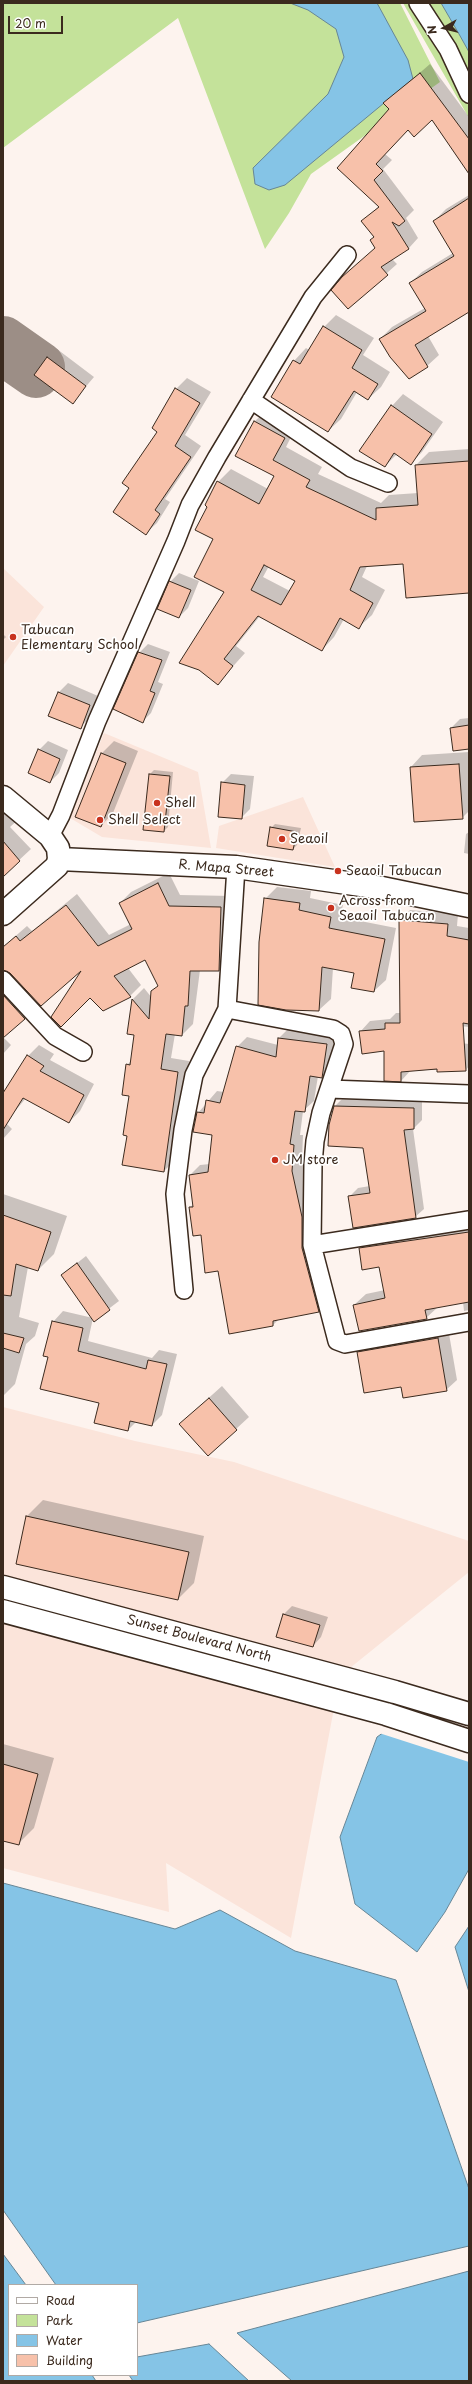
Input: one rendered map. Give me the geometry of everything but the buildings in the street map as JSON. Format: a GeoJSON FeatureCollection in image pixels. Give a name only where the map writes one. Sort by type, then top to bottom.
{"type":"FeatureCollection","features":[{"type":"Feature","properties":{"kind":"main road"},"geometry":{"type":"LineString","coordinates":[[3,797],[50,836],[58,848],[59,859],[57,866],[3,914]]}},
{"type":"Feature","properties":{"kind":"main road","name":"R. Mapa Street"},"geometry":{"type":"LineString","coordinates":[[59,859],[236,868],[382,888],[469,906]]}},
{"type":"Feature","properties":{"kind":"main road","name":"Sunset Boulevard North"},"geometry":{"type":"LineString","coordinates":[[3,1587],[395,1692],[469,1714]]}},
{"type":"Feature","properties":{"kind":"main road","name":"Sunset Boulevard North"},"geometry":{"type":"LineString","coordinates":[[3,1611],[386,1714],[469,1741]]}},
{"type":"Feature","properties":{"kind":"street"},"geometry":{"type":"LineString","coordinates":[[418,3],[448,49],[469,94]]}},
{"type":"Feature","properties":{"kind":"street"},"geometry":{"type":"LineString","coordinates":[[50,836],[61,815],[97,720],[176,541],[190,505],[313,297],[347,255]]}},
{"type":"Feature","properties":{"kind":"street"},"geometry":{"type":"LineString","coordinates":[[251,400],[351,468],[388,483]]}},
{"type":"Feature","properties":{"kind":"street"},"geometry":{"type":"LineString","coordinates":[[184,1290],[175,1194],[184,1130],[194,1075],[227,1009],[236,868]]}},
{"type":"Feature","properties":{"kind":"street"},"geometry":{"type":"LineString","coordinates":[[3,980],[55,1036],[82,1052]]}},
{"type":"Feature","properties":{"kind":"street"},"geometry":{"type":"LineString","coordinates":[[227,1009],[333,1029],[341,1034],[344,1044],[329,1089],[315,1141],[312,1245],[337,1341],[340,1344],[469,1322]]}},
{"type":"Feature","properties":{"kind":"street"},"geometry":{"type":"LineString","coordinates":[[329,1089],[469,1094]]}},
{"type":"Feature","properties":{"kind":"street"},"geometry":{"type":"LineString","coordinates":[[312,1245],[469,1220]]}},
{"type":"Feature","properties":{"kind":"shaded area","name":"Tabucan Elementary School"},"geometry":{"type":"Polygon","coordinates":[[[3,568],[44,607],[3,666],[3,568]]]}},
{"type":"Feature","properties":{"kind":"shaded area"},"geometry":{"type":"Polygon","coordinates":[[[104,733],[198,772],[211,848],[102,837],[70,818],[104,733]]]}},
{"type":"Feature","properties":{"kind":"shaded area"},"geometry":{"type":"Polygon","coordinates":[[[303,797],[335,867],[216,848],[219,826],[303,797]]]}},
{"type":"Feature","properties":{"kind":"shaded area"},"geometry":{"type":"Polygon","coordinates":[[[3,1407],[135,1441],[234,1462],[469,1541],[469,1572],[340,1676],[291,1938],[166,1863],[169,1912],[3,1868],[3,1407]]]}},
{"type":"Feature","properties":{"kind":"green space"},"geometry":{"type":"Polygon","coordinates":[[[3,3],[400,3],[440,82],[311,174],[289,213],[265,249],[178,18],[3,148],[3,3]]]}},
{"type":"Feature","properties":{"kind":"green space"},"geometry":{"type":"Polygon","coordinates":[[[403,3],[469,3],[469,118],[431,52],[403,3]]]}},
{"type":"Feature","properties":{"kind":"water"},"geometry":{"type":"Polygon","coordinates":[[[290,3],[377,3],[408,60],[413,79],[285,185],[269,190],[255,184],[253,168],[328,94],[344,57],[336,29],[308,10],[290,3]]]}},
{"type":"Feature","properties":{"kind":"water"},"geometry":{"type":"Polygon","coordinates":[[[441,3],[469,3],[469,52],[459,34],[441,3]]]}},
{"type":"Feature","properties":{"kind":"water"},"geometry":{"type":"Polygon","coordinates":[[[469,1694],[469,1869],[445,1912],[417,1952],[355,1904],[340,1837],[377,1737],[428,1701],[469,1694]]]}},
{"type":"Feature","properties":{"kind":"water"},"geometry":{"type":"Polygon","coordinates":[[[3,1883],[175,1929],[220,1910],[295,1951],[396,1980],[469,2189],[469,2246],[138,2323],[138,2284],[55,2284],[3,2210],[3,1883]]]}},
{"type":"Feature","properties":{"kind":"water"},"geometry":{"type":"Polygon","coordinates":[[[469,1926],[469,1992],[455,1947],[469,1926]]]}},
{"type":"Feature","properties":{"kind":"water"},"geometry":{"type":"Polygon","coordinates":[[[3,2254],[25,2284],[8,2284],[8,2376],[93,2376],[96,2381],[3,2381],[3,2254]]]}},
{"type":"Feature","properties":{"kind":"water"},"geometry":{"type":"Polygon","coordinates":[[[469,2271],[469,2381],[292,2381],[237,2333],[469,2271]]]}},
{"type":"Feature","properties":{"kind":"water"},"geometry":{"type":"Polygon","coordinates":[[[209,2344],[249,2381],[133,2381],[130,2376],[138,2376],[138,2357],[209,2344]]]}},
{"type":"Feature","properties":{"kind":"pier"},"geometry":{"type":"Polygon","coordinates":[[[469,1692],[469,1762],[379,1733],[427,1699],[469,1692]]]}},
{"type":"Feature","properties":{"kind":"taxiway"},"geometry":{"type":"LineString","coordinates":[[3,341],[40,367],[36,373],[3,350]]}},
{"type":"Feature","properties":{"kind":"place","name":"Tabucan Elementary School"},"geometry":{"type":"Point","coordinates":[13,637]}},
{"type":"Feature","properties":{"kind":"place","name":"Shell"},"geometry":{"type":"Point","coordinates":[157,803]}},
{"type":"Feature","properties":{"kind":"place","name":"Shell Select"},"geometry":{"type":"Point","coordinates":[100,820]}},
{"type":"Feature","properties":{"kind":"place","name":"Seaoil"},"geometry":{"type":"Point","coordinates":[282,839]}},
{"type":"Feature","properties":{"kind":"place","name":"Seaoil Tabucan"},"geometry":{"type":"Point","coordinates":[338,871]}},
{"type":"Feature","properties":{"kind":"place","name":"Across from Seaoil Tabucan"},"geometry":{"type":"Point","coordinates":[331,908]}},
{"type":"Feature","properties":{"kind":"place","name":"JM store"},"geometry":{"type":"Point","coordinates":[275,1160]}}]}
